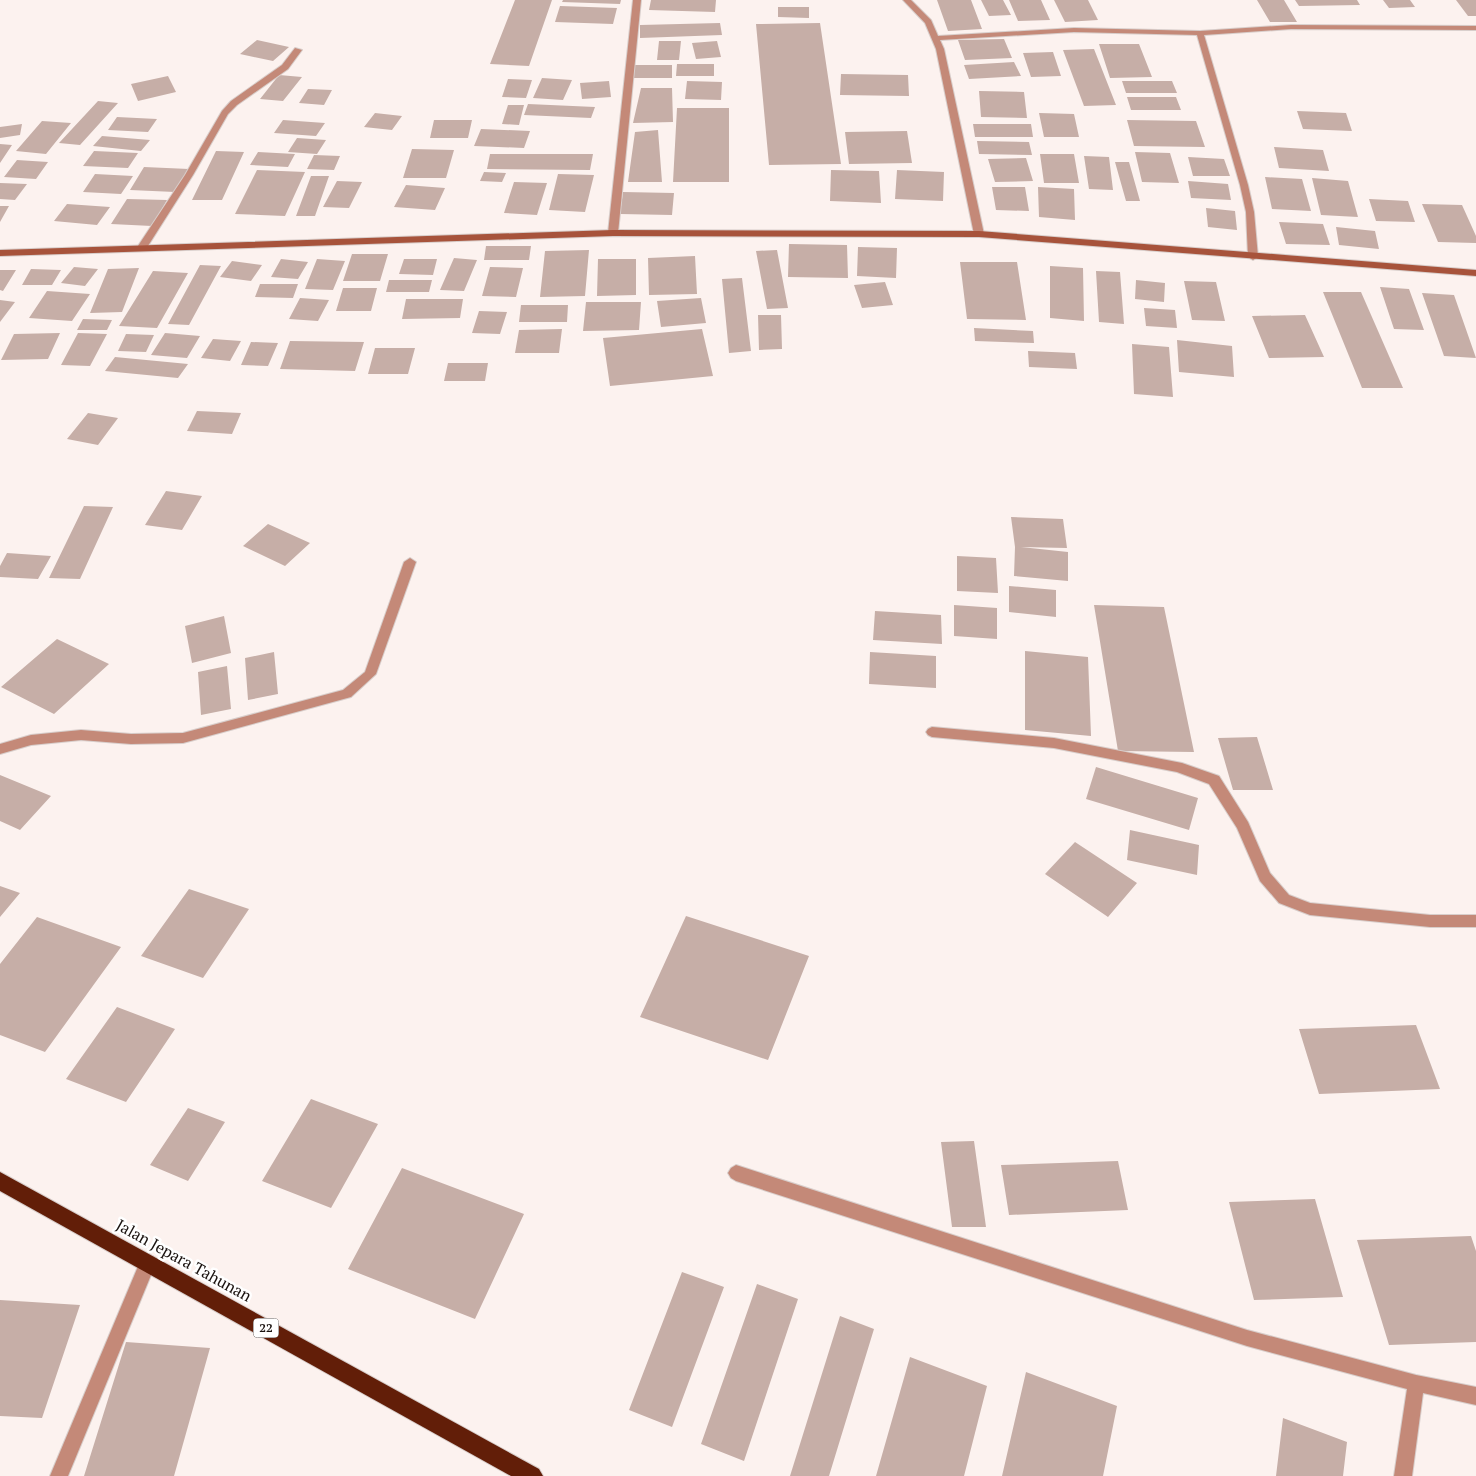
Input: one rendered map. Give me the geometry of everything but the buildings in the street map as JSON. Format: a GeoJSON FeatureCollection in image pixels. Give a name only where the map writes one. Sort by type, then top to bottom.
{"type":"FeatureCollection","features":[{"type":"Feature","properties":{"kind":"highway","name":"Jalan Jepara Tahunan"},"geometry":{"type":"LineString","coordinates":[[0,1181],[532,1476]]}},
{"type":"Feature","properties":{"kind":"main road"},"geometry":{"type":"LineString","coordinates":[[0,252],[613,233],[979,234],[1476,273]]}},
{"type":"Feature","properties":{"kind":"street"},"geometry":{"type":"LineString","coordinates":[[613,233],[636,0]]}},
{"type":"Feature","properties":{"kind":"street"},"geometry":{"type":"LineString","coordinates":[[907,0],[928,22],[940,49],[979,234]]}},
{"type":"Feature","properties":{"kind":"street"},"geometry":{"type":"LineString","coordinates":[[935,38],[1074,30],[1200,33],[1291,27],[1476,28]]}},
{"type":"Feature","properties":{"kind":"street"},"geometry":{"type":"LineString","coordinates":[[1200,33],[1244,184],[1250,212],[1253,257]]}},
{"type":"Feature","properties":{"kind":"street"},"geometry":{"type":"LineString","coordinates":[[141,249],[189,175],[225,113],[234,104],[285,67],[298,50]]}},
{"type":"Feature","properties":{"kind":"street"},"geometry":{"type":"LineString","coordinates":[[0,749],[31,740],[80,735],[131,739],[182,738],[347,694],[370,674],[410,562]]}},
{"type":"Feature","properties":{"kind":"street"},"geometry":{"type":"LineString","coordinates":[[932,732],[1054,743],[1178,767],[1214,780],[1243,826],[1265,877],[1284,899],[1310,910],[1430,921],[1476,921]]}},
{"type":"Feature","properties":{"kind":"street"},"geometry":{"type":"LineString","coordinates":[[736,1173],[1247,1338],[1416,1383],[1476,1396]]}},
{"type":"Feature","properties":{"kind":"street"},"geometry":{"type":"LineString","coordinates":[[59,1476],[148,1263]]}},
{"type":"Feature","properties":{"kind":"street"},"geometry":{"type":"LineString","coordinates":[[1403,1476],[1416,1383]]}}]}
